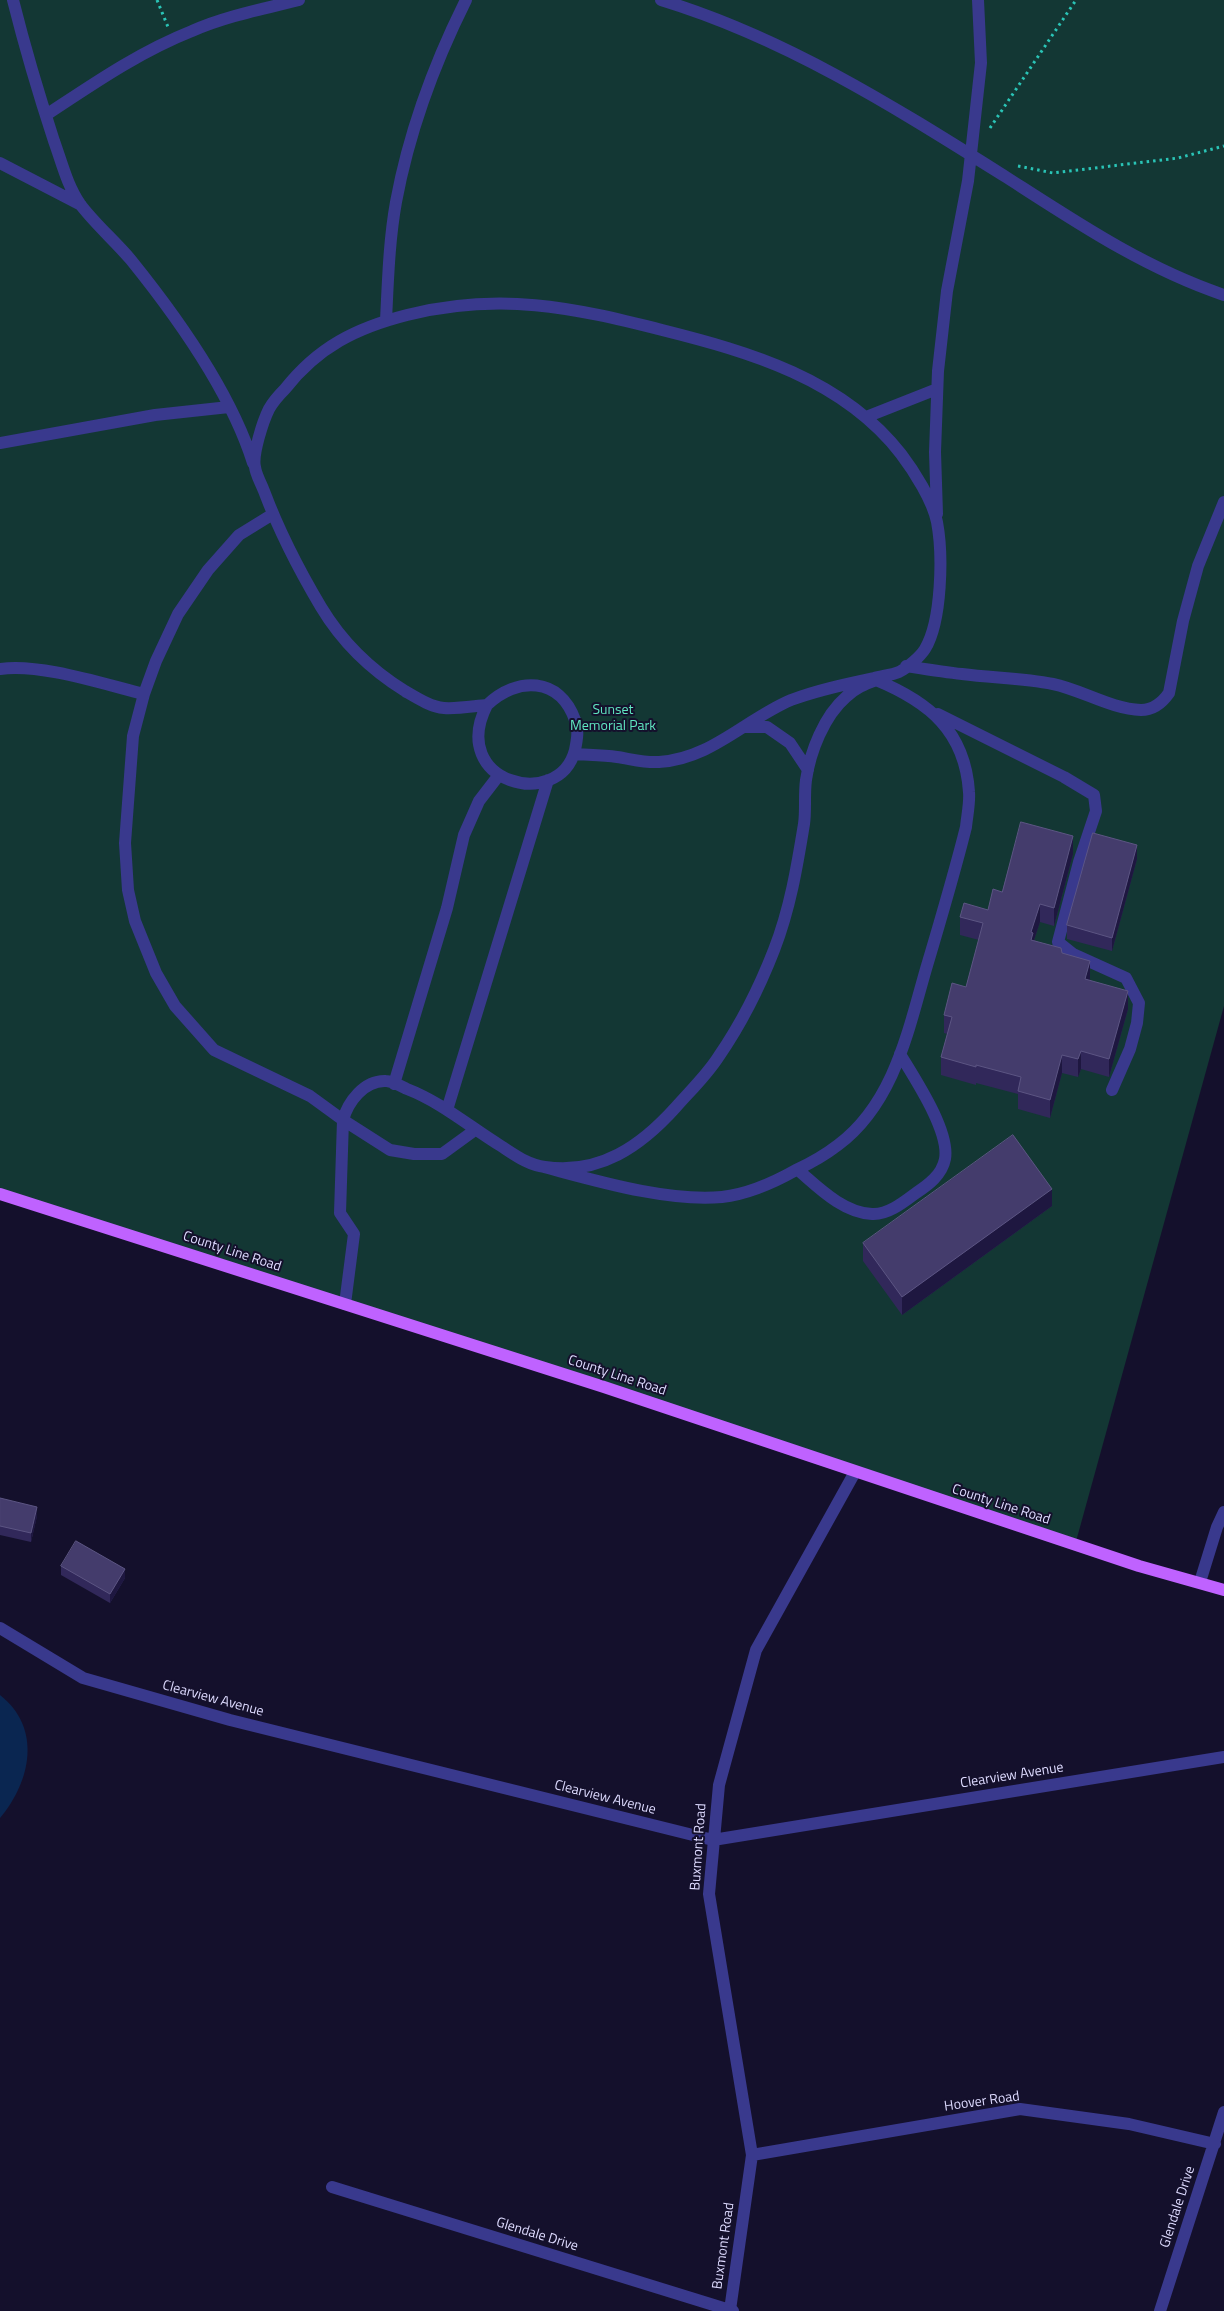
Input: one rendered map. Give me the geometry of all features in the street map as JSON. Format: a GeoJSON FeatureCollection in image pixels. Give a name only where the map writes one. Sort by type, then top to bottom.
{"type":"FeatureCollection","features":[{"type":"Feature","properties":{"kind":"main road","name":"County Line Road"},"geometry":{"type":"LineString","coordinates":[[0,1194],[604,1387],[1139,1566],[1224,1590]]}},
{"type":"Feature","properties":{"kind":"street"},"geometry":{"type":"LineString","coordinates":[[13,0],[46,115],[69,186],[81,205],[130,259],[163,301],[205,365],[243,432],[273,514],[322,609],[340,635],[361,658],[385,678],[430,704],[443,708],[487,705]]}},
{"type":"Feature","properties":{"kind":"street"},"geometry":{"type":"LineString","coordinates":[[46,115],[117,68],[174,39],[232,17],[299,0]]}},
{"type":"Feature","properties":{"kind":"street"},"geometry":{"type":"LineString","coordinates":[[386,320],[390,246],[396,201],[409,143],[425,95],[466,0]]}},
{"type":"Feature","properties":{"kind":"street"},"geometry":{"type":"LineString","coordinates":[[661,0],[737,26],[821,66],[890,105],[1145,263],[1190,284],[1224,296]]}},
{"type":"Feature","properties":{"kind":"street"},"geometry":{"type":"LineString","coordinates":[[544,1167],[587,1168],[639,1142],[660,1124],[719,1056],[741,1022],[774,950],[793,890],[805,819],[804,800],[808,770],[820,735],[833,712],[845,697],[860,686],[902,669],[924,652],[938,606],[940,580],[935,452],[937,389],[947,291],[971,155],[982,63],[978,0]]}},
{"type":"Feature","properties":{"kind":"street"},"geometry":{"type":"LineString","coordinates":[[0,163],[81,205]]}},
{"type":"Feature","properties":{"kind":"street"},"geometry":{"type":"LineString","coordinates":[[253,463],[264,421],[270,407],[295,376],[335,342],[386,320],[434,308],[469,303],[510,302],[557,306],[595,313],[720,344],[783,366],[815,382],[866,417],[889,439],[914,471],[937,520]]}},
{"type":"Feature","properties":{"kind":"street"},"geometry":{"type":"LineString","coordinates":[[866,417],[937,389]]}},
{"type":"Feature","properties":{"kind":"street"},"geometry":{"type":"LineString","coordinates":[[0,443],[156,415],[229,407]]}},
{"type":"Feature","properties":{"kind":"street"},"geometry":{"type":"LineString","coordinates":[[574,754],[661,762],[710,748],[786,702],[810,693],[902,669],[1029,680],[1054,684],[1125,708],[1143,710],[1154,707],[1163,701],[1169,693],[1183,621],[1198,566],[1224,502]]}},
{"type":"Feature","properties":{"kind":"street"},"geometry":{"type":"LineString","coordinates":[[273,514],[239,535],[192,591],[166,637],[144,694],[134,736],[124,859],[133,914],[148,956],[175,1006],[214,1050],[310,1096],[342,1120],[390,1150],[414,1154],[442,1154],[475,1130]]}},
{"type":"Feature","properties":{"kind":"street"},"geometry":{"type":"LineString","coordinates":[[0,669],[13,667],[34,668],[144,694]]}},
{"type":"Feature","properties":{"kind":"street"},"geometry":{"type":"LineString","coordinates":[[345,1304],[354,1234],[340,1213],[342,1120],[351,1099],[375,1083],[386,1081],[427,1096],[475,1130],[523,1160],[637,1190],[688,1197],[722,1197],[746,1193],[771,1184],[840,1144],[862,1122],[879,1098],[909,1031],[956,870],[966,827],[970,794],[966,767],[959,748],[950,733],[931,711],[911,695],[876,680]]}},
{"type":"Feature","properties":{"kind":"street"},"geometry":{"type":"LineString","coordinates":[[530,685],[545,688],[559,696],[570,708],[576,722],[578,739],[574,754],[559,774],[536,784],[523,784],[499,775],[488,764],[480,750],[478,735],[480,719],[487,705],[499,694],[513,687],[530,685]]}},
{"type":"Feature","properties":{"kind":"street"},"geometry":{"type":"LineString","coordinates":[[931,711],[1064,777],[1094,796],[1096,810],[1079,862],[1058,942],[1073,954],[1126,978],[1139,1003],[1137,1023],[1130,1049],[1112,1090]]}},
{"type":"Feature","properties":{"kind":"street"},"geometry":{"type":"LineString","coordinates":[[746,726],[767,727],[790,743],[808,770]]}},
{"type":"Feature","properties":{"kind":"street"},"geometry":{"type":"LineString","coordinates":[[394,1084],[447,908],[464,835],[479,801],[499,775]]}},
{"type":"Feature","properties":{"kind":"street"},"geometry":{"type":"LineString","coordinates":[[447,1110],[548,780]]}},
{"type":"Feature","properties":{"kind":"street"},"geometry":{"type":"LineString","coordinates":[[798,1170],[831,1198],[852,1209],[873,1214],[896,1207],[934,1180],[945,1159],[943,1135],[926,1097],[900,1054]]}},
{"type":"Feature","properties":{"kind":"street","name":"Buxmont Road"},"geometry":{"type":"LineString","coordinates":[[732,2310],[752,2155],[710,1894],[719,1785],[756,1650],[855,1472]]}},
{"type":"Feature","properties":{"kind":"street"},"geometry":{"type":"LineString","coordinates":[[1200,1582],[1216,1527],[1224,1512]]}},
{"type":"Feature","properties":{"kind":"street","name":"Clearview Avenue"},"geometry":{"type":"LineString","coordinates":[[0,1628],[83,1678],[92,1681],[240,1723],[713,1840],[1224,1757]]}},
{"type":"Feature","properties":{"kind":"street","name":"Hoover Road"},"geometry":{"type":"LineString","coordinates":[[752,2155],[1020,2109],[1129,2124],[1215,2144]]}},
{"type":"Feature","properties":{"kind":"street","name":"Glendale Drive"},"geometry":{"type":"LineString","coordinates":[[1160,2311],[1224,2112]]}},
{"type":"Feature","properties":{"kind":"street","name":"Glendale Drive"},"geometry":{"type":"LineString","coordinates":[[332,2187],[732,2310]]}},
{"type":"Feature","properties":{"kind":"path"},"geometry":{"type":"LineString","coordinates":[[157,0],[174,39]]}},
{"type":"Feature","properties":{"kind":"path"},"geometry":{"type":"LineString","coordinates":[[988,131],[1076,0]]}},
{"type":"Feature","properties":{"kind":"path"},"geometry":{"type":"LineString","coordinates":[[1017,165],[1053,173],[1178,158],[1224,146]]}},
{"type":"Feature","properties":{"kind":"green space","name":"Sunset Memorial Park"},"geometry":{"type":"Polygon","coordinates":[[[0,0],[1224,0],[1224,1006],[1075,1545],[0,1197],[0,0]]]}},
{"type":"Feature","properties":{"kind":"water"},"geometry":{"type":"Polygon","coordinates":[[[0,1695],[13,1708],[22,1723],[27,1739],[27,1755],[25,1772],[19,1788],[0,1818],[0,1695]]]}},
{"type":"Feature","properties":{"kind":"building"},"geometry":{"type":"Polygon","coordinates":[[[1021,822],[1073,836],[1054,908],[1040,904],[1031,932],[1033,933],[1031,940],[1061,948],[1062,953],[1090,961],[1085,979],[1128,991],[1109,1059],[1081,1051],[1078,1059],[1062,1055],[1050,1100],[1018,1091],[1021,1077],[941,1057],[952,1017],[944,1015],[952,983],[966,987],[983,923],[960,917],[964,903],[988,910],[993,889],[1002,892],[1021,822]]]}},
{"type":"Feature","properties":{"kind":"building"},"geometry":{"type":"Polygon","coordinates":[[[1093,833],[1137,845],[1112,938],[1067,925],[1093,833]]]}},
{"type":"Feature","properties":{"kind":"building"},"geometry":{"type":"Polygon","coordinates":[[[1013,1135],[1052,1189],[902,1297],[863,1243],[1013,1135]]]}},
{"type":"Feature","properties":{"kind":"building"},"geometry":{"type":"Polygon","coordinates":[[[0,1498],[37,1507],[31,1533],[0,1526],[0,1498]]]}},
{"type":"Feature","properties":{"kind":"building"},"geometry":{"type":"Polygon","coordinates":[[[76,1541],[125,1569],[110,1594],[61,1566],[76,1541]]]}}]}
